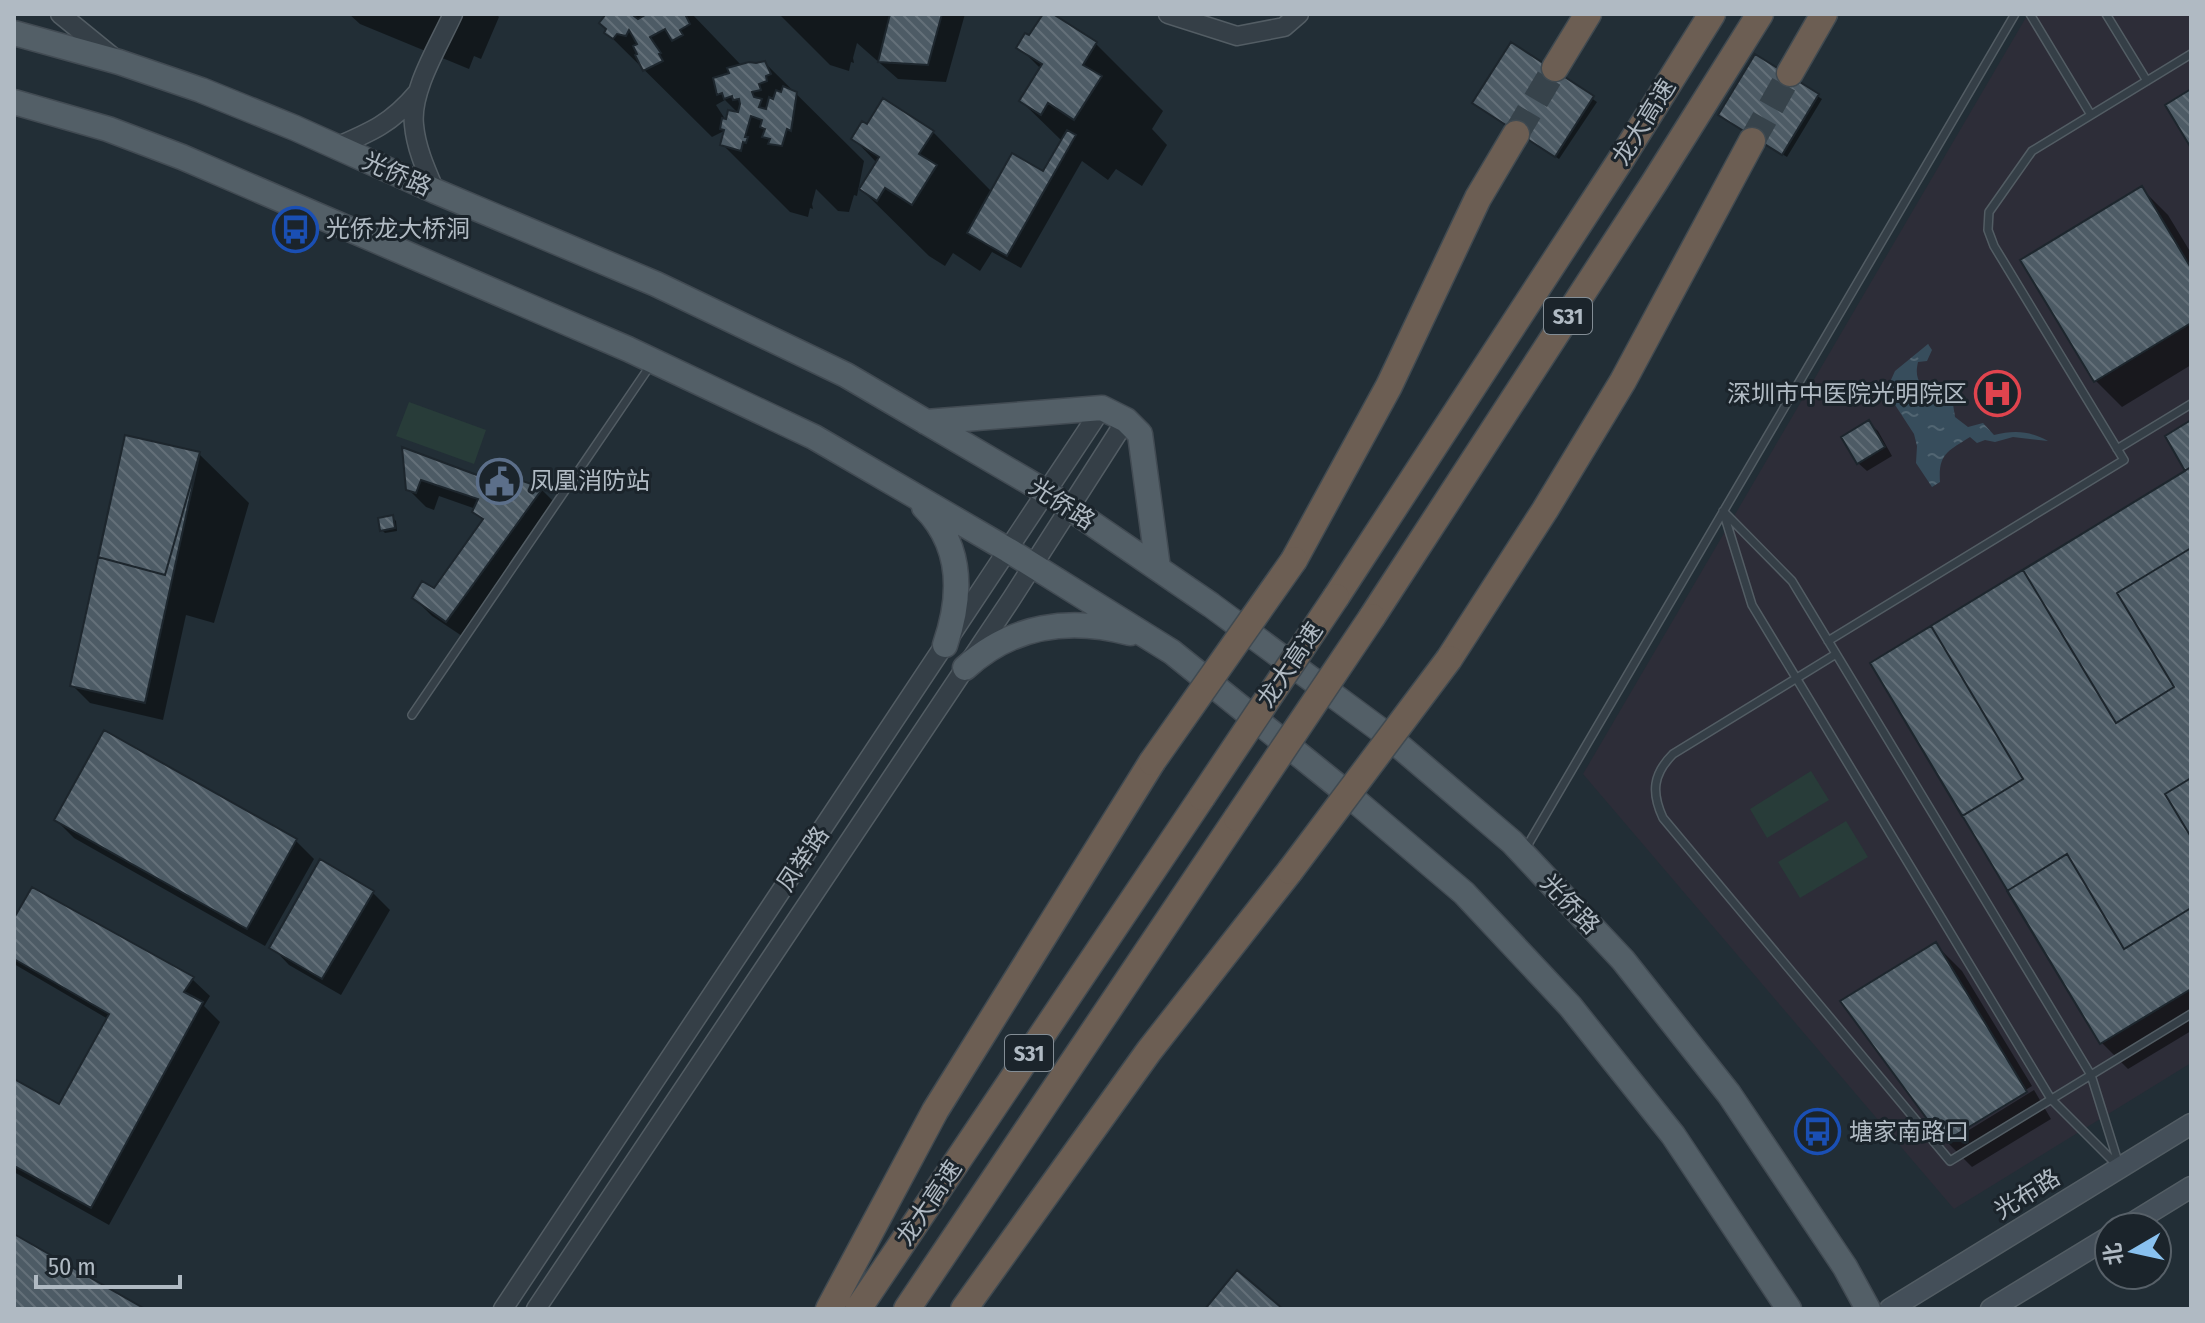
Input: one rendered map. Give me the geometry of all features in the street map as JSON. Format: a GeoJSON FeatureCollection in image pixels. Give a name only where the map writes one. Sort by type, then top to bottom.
{"type":"FeatureCollection","features":[{"type":"Feature","properties":{"kind":"highway"},"geometry":{"type":"LineString","coordinates":[[1555,68],[1588,14]]}},
{"type":"Feature","properties":{"kind":"highway","name":"龙大高速"},"geometry":{"type":"LineString","coordinates":[[858,1309],[1336,597],[1712,14]]}},
{"type":"Feature","properties":{"kind":"highway","name":"龙大高速"},"geometry":{"type":"LineString","coordinates":[[907,1309],[1372,617],[1760,14]]}},
{"type":"Feature","properties":{"kind":"highway"},"geometry":{"type":"LineString","coordinates":[[1790,73],[1824,14]]}},
{"type":"Feature","properties":{"kind":"highway"},"geometry":{"type":"LineString","coordinates":[[829,1309],[935,1111],[1152,762],[1294,560],[1389,386],[1478,198],[1516,134]]}},
{"type":"Feature","properties":{"kind":"highway"},"geometry":{"type":"LineString","coordinates":[[964,1309],[1149,1051],[1290,871],[1449,659],[1623,381],[1752,141]]}},
{"type":"Feature","properties":{"kind":"main road","name":"光侨路"},"geometry":{"type":"LineString","coordinates":[[14,33],[119,62],[201,90],[656,284],[846,375],[1046,492],[1158,568],[1383,732],[1523,854],[1623,960],[1729,1094],[1845,1267],[1868,1309]]}},
{"type":"Feature","properties":{"kind":"main road"},"geometry":{"type":"LineString","coordinates":[[14,102],[108,129],[182,157],[653,361],[814,437],[1008,550],[1172,652],[1464,893],[1570,1006],[1673,1135],[1789,1309]]}},
{"type":"Feature","properties":{"kind":"main road"},"geometry":{"type":"LineString","coordinates":[[926,422],[1102,408],[1126,420],[1140,434],[1158,568]]}},
{"type":"Feature","properties":{"kind":"main road"},"geometry":{"type":"LineString","coordinates":[[911,494],[941,529],[956,561],[956,607],[945,645]]}},
{"type":"Feature","properties":{"kind":"main road"},"geometry":{"type":"LineString","coordinates":[[965,668],[979,655],[1010,636],[1048,627],[1106,628],[1157,643]]}},
{"type":"Feature","properties":{"kind":"main road","name":"光布路"},"geometry":{"type":"LineString","coordinates":[[1890,1309],[2191,1124]]}},
{"type":"Feature","properties":{"kind":"main road"},"geometry":{"type":"LineString","coordinates":[[2152,1211],[2191,1187]]}},
{"type":"Feature","properties":{"kind":"main road"},"geometry":{"type":"LineString","coordinates":[[1991,1309],[2093,1247]]}},
{"type":"Feature","properties":{"kind":"street"},"geometry":{"type":"LineString","coordinates":[[60,14],[119,62]]}},
{"type":"Feature","properties":{"kind":"street"},"geometry":{"type":"LineString","coordinates":[[435,191],[423,164],[414,124],[419,90],[453,14]]}},
{"type":"Feature","properties":{"kind":"street"},"geometry":{"type":"LineString","coordinates":[[1168,14],[1237,36],[1284,27],[1299,14]]}},
{"type":"Feature","properties":{"kind":"street"},"geometry":{"type":"LineString","coordinates":[[336,147],[380,128],[394,118],[419,90]]}},
{"type":"Feature","properties":{"kind":"street","name":"凤举路"},"geometry":{"type":"LineString","coordinates":[[503,1309],[1102,408]]}},
{"type":"Feature","properties":{"kind":"street","name":"凤举路"},"geometry":{"type":"LineString","coordinates":[[536,1309],[965,668],[1126,420]]}},
{"type":"Feature","properties":{"kind":"lane"},"geometry":{"type":"LineString","coordinates":[[1523,854],[2015,14]]}},
{"type":"Feature","properties":{"kind":"lane"},"geometry":{"type":"LineString","coordinates":[[2030,14],[2091,115]]}},
{"type":"Feature","properties":{"kind":"lane"},"geometry":{"type":"LineString","coordinates":[[2106,14],[2147,81]]}},
{"type":"Feature","properties":{"kind":"lane"},"geometry":{"type":"LineString","coordinates":[[1828,641],[2124,460],[1994,246],[1988,230],[1992,204],[2032,151],[2191,54]]}},
{"type":"Feature","properties":{"kind":"lane"},"geometry":{"type":"LineString","coordinates":[[412,715],[653,361]]}},
{"type":"Feature","properties":{"kind":"lane"},"geometry":{"type":"LineString","coordinates":[[2117,449],[2191,404]]}},
{"type":"Feature","properties":{"kind":"lane"},"geometry":{"type":"LineString","coordinates":[[1723,511],[1792,581],[2091,1075],[2120,1168]]}},
{"type":"Feature","properties":{"kind":"lane"},"geometry":{"type":"LineString","coordinates":[[1723,511],[1752,605],[1796,679],[2051,1099],[2120,1168]]}},
{"type":"Feature","properties":{"kind":"lane"},"geometry":{"type":"LineString","coordinates":[[1836,654],[1673,754],[1660,767],[1654,784],[1655,801],[1663,818],[1950,1161],[2191,1014]]}},
{"type":"Feature","properties":{"kind":"shaded area","name":"深圳市中医院光明院区"},"geometry":{"type":"Polygon","coordinates":[[[2028,14],[2191,14],[2191,1063],[1954,1209],[1583,774],[2028,14]]]}},
{"type":"Feature","properties":{"kind":"green space"},"geometry":{"type":"Polygon","coordinates":[[[409,402],[486,430],[474,464],[396,436],[409,402]]]}},
{"type":"Feature","properties":{"kind":"green space"},"geometry":{"type":"Polygon","coordinates":[[[1811,771],[1829,800],[1767,838],[1750,809],[1811,771]]]}},
{"type":"Feature","properties":{"kind":"green space"},"geometry":{"type":"Polygon","coordinates":[[[1846,821],[1868,857],[1800,898],[1778,862],[1846,821]]]}},
{"type":"Feature","properties":{"kind":"water"},"geometry":{"type":"Polygon","coordinates":[[[1928,344],[1932,350],[1927,361],[1918,362],[1918,377],[1922,385],[1934,394],[1945,390],[1953,404],[1955,417],[1968,427],[1983,423],[1994,435],[2022,432],[2048,441],[2013,437],[1977,443],[1970,437],[1946,454],[1941,465],[1940,482],[1932,487],[1916,463],[1914,434],[1886,391],[1895,371],[1928,344]]]}},
{"type":"Feature","properties":{"kind":"building"},"geometry":{"type":"Polygon","coordinates":[[[606,14],[635,14],[638,19],[647,14],[685,14],[690,24],[680,30],[683,35],[672,41],[665,29],[650,37],[663,61],[643,71],[633,46],[637,44],[629,30],[626,36],[617,34],[613,39],[604,33],[606,29],[599,23],[606,14]]]}},
{"type":"Feature","properties":{"kind":"building"},"geometry":{"type":"Polygon","coordinates":[[[890,14],[942,14],[928,65],[878,62],[890,14]]]}},
{"type":"Feature","properties":{"kind":"building"},"geometry":{"type":"Polygon","coordinates":[[[1043,14],[1053,14],[1097,42],[1083,65],[1102,76],[1074,120],[1048,103],[1041,115],[1019,101],[1042,64],[1016,48],[1043,14]]]}},
{"type":"Feature","properties":{"kind":"building"},"geometry":{"type":"Polygon","coordinates":[[[1511,42],[1594,96],[1555,157],[1472,103],[1511,42]]]}},
{"type":"Feature","properties":{"kind":"building"},"geometry":{"type":"Polygon","coordinates":[[[1755,54],[1819,94],[1782,155],[1718,115],[1755,54]]]}},
{"type":"Feature","properties":{"kind":"building"},"geometry":{"type":"Polygon","coordinates":[[[765,61],[771,74],[766,76],[767,81],[759,84],[761,90],[752,92],[754,97],[762,99],[759,107],[766,109],[769,97],[773,99],[776,90],[781,92],[783,86],[797,92],[791,131],[787,129],[782,146],[768,144],[770,139],[762,137],[765,129],[760,127],[762,120],[751,116],[745,137],[748,137],[741,151],[720,145],[724,130],[720,129],[722,118],[726,119],[728,110],[738,112],[740,104],[739,99],[733,100],[732,96],[724,99],[722,93],[717,95],[713,78],[729,73],[727,68],[765,61]]]}},
{"type":"Feature","properties":{"kind":"building"},"geometry":{"type":"Polygon","coordinates":[[[2191,89],[2191,148],[2165,105],[2191,89]]]}},
{"type":"Feature","properties":{"kind":"building"},"geometry":{"type":"Polygon","coordinates":[[[883,98],[934,131],[919,154],[937,165],[912,205],[885,188],[877,201],[859,189],[879,157],[851,139],[862,121],[867,124],[883,98]]]}},
{"type":"Feature","properties":{"kind":"building"},"geometry":{"type":"Polygon","coordinates":[[[1067,130],[1076,135],[1007,256],[967,233],[1012,153],[1043,171],[1067,130]]]}},
{"type":"Feature","properties":{"kind":"building"},"geometry":{"type":"Polygon","coordinates":[[[2142,186],[2191,268],[2191,323],[2094,382],[2020,260],[2142,186]]]}},
{"type":"Feature","properties":{"kind":"building"},"geometry":{"type":"Polygon","coordinates":[[[1869,420],[1885,447],[1857,464],[1841,437],[1869,420]]]}},
{"type":"Feature","properties":{"kind":"building"},"geometry":{"type":"Polygon","coordinates":[[[2191,420],[2191,989],[2100,1044],[1870,663],[2185,471],[2165,436],[2191,420]]]}},
{"type":"Feature","properties":{"kind":"building"},"geometry":{"type":"Polygon","coordinates":[[[125,435],[200,452],[165,575],[98,557],[125,435]]]}},
{"type":"Feature","properties":{"kind":"building"},"geometry":{"type":"Polygon","coordinates":[[[125,435],[200,452],[145,703],[70,686],[125,435]]]}},
{"type":"Feature","properties":{"kind":"building"},"geometry":{"type":"Polygon","coordinates":[[[402,447],[493,481],[499,473],[543,488],[446,622],[412,598],[422,581],[434,588],[483,519],[472,512],[478,499],[421,480],[416,493],[406,490],[402,447]]]}},
{"type":"Feature","properties":{"kind":"building"},"geometry":{"type":"Polygon","coordinates":[[[2191,467],[2191,548],[2117,593],[2174,687],[2116,723],[2023,570],[2191,467]]]}},
{"type":"Feature","properties":{"kind":"building"},"geometry":{"type":"Polygon","coordinates":[[[393,515],[395,528],[380,531],[378,518],[393,515]]]}},
{"type":"Feature","properties":{"kind":"building"},"geometry":{"type":"Polygon","coordinates":[[[1931,626],[2023,779],[1962,816],[1870,663],[1931,626]]]}},
{"type":"Feature","properties":{"kind":"building"},"geometry":{"type":"Polygon","coordinates":[[[104,730],[297,839],[247,929],[54,820],[104,730]]]}},
{"type":"Feature","properties":{"kind":"building"},"geometry":{"type":"Polygon","coordinates":[[[2191,778],[2191,837],[2165,794],[2191,778]]]}},
{"type":"Feature","properties":{"kind":"building"},"geometry":{"type":"Polygon","coordinates":[[[2067,854],[2124,949],[2191,908],[2191,989],[2100,1044],[2007,891],[2067,854]]]}},
{"type":"Feature","properties":{"kind":"building"},"geometry":{"type":"Polygon","coordinates":[[[320,859],[374,891],[322,979],[269,948],[320,859]]]}},
{"type":"Feature","properties":{"kind":"building"},"geometry":{"type":"Polygon","coordinates":[[[32,887],[194,977],[184,992],[203,1002],[91,1208],[14,1166],[14,1079],[59,1104],[109,1014],[14,959],[14,918],[32,887]]]}},
{"type":"Feature","properties":{"kind":"building"},"geometry":{"type":"Polygon","coordinates":[[[1936,942],[2027,1092],[1944,1142],[1840,1001],[1936,942]]]}},
{"type":"Feature","properties":{"kind":"building"},"geometry":{"type":"Polygon","coordinates":[[[14,1234],[145,1309],[14,1309],[14,1234]]]}},
{"type":"Feature","properties":{"kind":"building"},"geometry":{"type":"Polygon","coordinates":[[[1237,1270],[1283,1309],[1205,1309],[1237,1270]]]}},
{"type":"Feature","properties":{"kind":"tunnel"},"geometry":{"type":"LineString","coordinates":[[1516,134],[1555,68]]}},
{"type":"Feature","properties":{"kind":"tunnel"},"geometry":{"type":"LineString","coordinates":[[1752,141],[1790,73]]}},
{"type":"Feature","properties":{"kind":"place","name":"光侨龙大桥洞"},"geometry":{"type":"Point","coordinates":[295,229]}},
{"type":"Feature","properties":{"kind":"place","name":"深圳市中医院光明院区"},"geometry":{"type":"Point","coordinates":[1998,394]}},
{"type":"Feature","properties":{"kind":"place","name":"凤凰消防站"},"geometry":{"type":"Point","coordinates":[499,481]}},
{"type":"Feature","properties":{"kind":"place","name":"塘家南路口"},"geometry":{"type":"Point","coordinates":[1818,1132]}}]}
